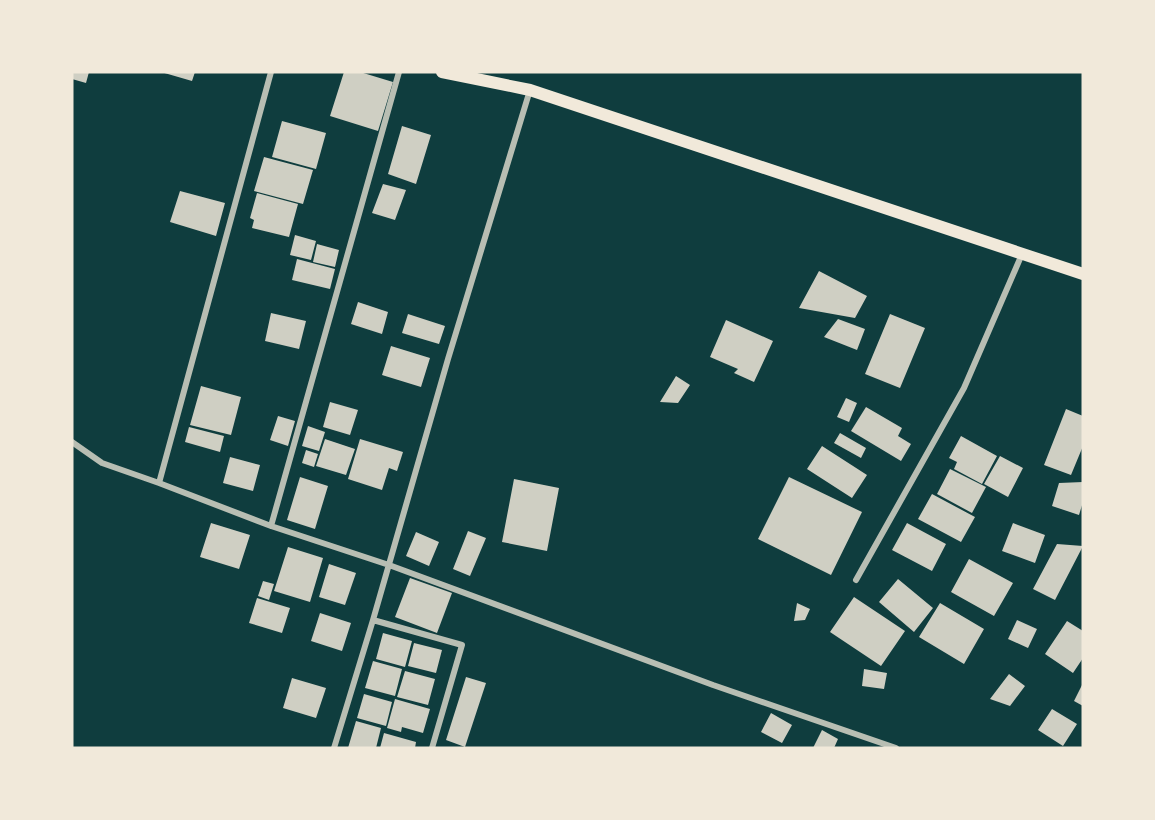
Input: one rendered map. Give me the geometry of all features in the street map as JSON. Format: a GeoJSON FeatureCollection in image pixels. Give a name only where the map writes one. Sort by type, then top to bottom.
{"type":"FeatureCollection","features":[{"type":"Feature","properties":{"kind":"main road"},"geometry":{"type":"LineString","coordinates":[[442,72],[530,90],[1083,274]]}},
{"type":"Feature","properties":{"kind":"street"},"geometry":{"type":"LineString","coordinates":[[159,483],[271,72]]}},
{"type":"Feature","properties":{"kind":"street"},"geometry":{"type":"LineString","coordinates":[[271,526],[399,72]]}},
{"type":"Feature","properties":{"kind":"street"},"geometry":{"type":"LineString","coordinates":[[334,748],[448,358],[530,90]]}},
{"type":"Feature","properties":{"kind":"street"},"geometry":{"type":"LineString","coordinates":[[856,580],[964,388],[1022,254]]}},
{"type":"Feature","properties":{"kind":"street"},"geometry":{"type":"LineString","coordinates":[[72,442],[102,463],[271,526],[389,565],[713,685],[896,748]]}},
{"type":"Feature","properties":{"kind":"street"},"geometry":{"type":"LineString","coordinates":[[373,620],[462,645],[432,748]]}},
{"type":"Feature","properties":{"kind":"building"},"geometry":{"type":"Polygon","coordinates":[[[72,72],[89,72],[86,83],[72,79],[72,72]]]}},
{"type":"Feature","properties":{"kind":"building"},"geometry":{"type":"Polygon","coordinates":[[[161,72],[195,72],[192,81],[161,72]]]}},
{"type":"Feature","properties":{"kind":"building"},"geometry":{"type":"Polygon","coordinates":[[[344,72],[360,72],[393,82],[378,131],[330,116],[344,72]]]}},
{"type":"Feature","properties":{"kind":"building"},"geometry":{"type":"Polygon","coordinates":[[[282,121],[326,133],[316,169],[272,157],[282,121]]]}},
{"type":"Feature","properties":{"kind":"building"},"geometry":{"type":"Polygon","coordinates":[[[402,126],[431,135],[416,184],[388,174],[402,126]]]}},
{"type":"Feature","properties":{"kind":"building"},"geometry":{"type":"Polygon","coordinates":[[[264,157],[313,170],[303,204],[254,191],[264,157]]]}},
{"type":"Feature","properties":{"kind":"building"},"geometry":{"type":"Polygon","coordinates":[[[383,184],[406,190],[395,220],[372,213],[383,184]]]}},
{"type":"Feature","properties":{"kind":"building"},"geometry":{"type":"Polygon","coordinates":[[[180,191],[225,203],[216,236],[170,222],[180,191]]]}},
{"type":"Feature","properties":{"kind":"building"},"geometry":{"type":"Polygon","coordinates":[[[257,193],[298,204],[289,237],[252,228],[254,220],[250,218],[257,193]]]}},
{"type":"Feature","properties":{"kind":"building"},"geometry":{"type":"Polygon","coordinates":[[[295,235],[316,241],[311,260],[290,255],[295,235]]]}},
{"type":"Feature","properties":{"kind":"building"},"geometry":{"type":"Polygon","coordinates":[[[317,244],[339,250],[335,267],[313,262],[317,244]]]}},
{"type":"Feature","properties":{"kind":"building"},"geometry":{"type":"Polygon","coordinates":[[[297,259],[335,269],[330,289],[292,280],[297,259]]]}},
{"type":"Feature","properties":{"kind":"building"},"geometry":{"type":"Polygon","coordinates":[[[819,271],[867,296],[855,318],[799,308],[819,271]]]}},
{"type":"Feature","properties":{"kind":"building"},"geometry":{"type":"Polygon","coordinates":[[[358,302],[388,312],[382,334],[351,324],[358,302]]]}},
{"type":"Feature","properties":{"kind":"building"},"geometry":{"type":"Polygon","coordinates":[[[271,313],[306,321],[299,349],[265,341],[271,313]]]}},
{"type":"Feature","properties":{"kind":"building"},"geometry":{"type":"Polygon","coordinates":[[[408,314],[445,326],[439,344],[402,333],[408,314]]]}},
{"type":"Feature","properties":{"kind":"building"},"geometry":{"type":"Polygon","coordinates":[[[890,314],[925,328],[900,388],[865,374],[890,314]]]}},
{"type":"Feature","properties":{"kind":"building"},"geometry":{"type":"Polygon","coordinates":[[[838,319],[865,329],[857,350],[824,337],[838,319]]]}},
{"type":"Feature","properties":{"kind":"building"},"geometry":{"type":"Polygon","coordinates":[[[726,320],[773,341],[754,382],[734,373],[738,369],[710,357],[726,320]]]}},
{"type":"Feature","properties":{"kind":"building"},"geometry":{"type":"Polygon","coordinates":[[[391,346],[430,358],[421,387],[382,375],[391,346]]]}},
{"type":"Feature","properties":{"kind":"building"},"geometry":{"type":"Polygon","coordinates":[[[676,376],[690,385],[678,403],[660,402],[676,376]]]}},
{"type":"Feature","properties":{"kind":"building"},"geometry":{"type":"Polygon","coordinates":[[[201,386],[241,397],[231,435],[190,425],[201,386]]]}},
{"type":"Feature","properties":{"kind":"building"},"geometry":{"type":"Polygon","coordinates":[[[846,398],[857,403],[849,422],[837,417],[846,398]]]}},
{"type":"Feature","properties":{"kind":"building"},"geometry":{"type":"Polygon","coordinates":[[[330,402],[358,410],[350,435],[323,427],[330,402]]]}},
{"type":"Feature","properties":{"kind":"building"},"geometry":{"type":"Polygon","coordinates":[[[866,407],[902,428],[898,436],[911,444],[901,461],[851,431],[866,407]]]}},
{"type":"Feature","properties":{"kind":"building"},"geometry":{"type":"Polygon","coordinates":[[[1066,409],[1083,416],[1083,446],[1071,475],[1044,465],[1066,409]]]}},
{"type":"Feature","properties":{"kind":"building"},"geometry":{"type":"Polygon","coordinates":[[[278,416],[295,421],[288,446],[270,440],[278,416]]]}},
{"type":"Feature","properties":{"kind":"building"},"geometry":{"type":"Polygon","coordinates":[[[308,426],[325,432],[319,451],[302,446],[308,426]]]}},
{"type":"Feature","properties":{"kind":"building"},"geometry":{"type":"Polygon","coordinates":[[[189,427],[224,436],[220,452],[185,442],[189,427]]]}},
{"type":"Feature","properties":{"kind":"building"},"geometry":{"type":"Polygon","coordinates":[[[840,433],[866,448],[861,458],[834,443],[840,433]]]}},
{"type":"Feature","properties":{"kind":"building"},"geometry":{"type":"Polygon","coordinates":[[[961,436],[997,456],[982,484],[954,469],[957,462],[949,458],[961,436]]]}},
{"type":"Feature","properties":{"kind":"building"},"geometry":{"type":"Polygon","coordinates":[[[325,439],[355,449],[346,475],[316,466],[325,439]]]}},
{"type":"Feature","properties":{"kind":"building"},"geometry":{"type":"Polygon","coordinates":[[[360,439],[403,452],[397,471],[389,468],[382,490],[348,479],[360,439]]]}},
{"type":"Feature","properties":{"kind":"building"},"geometry":{"type":"Polygon","coordinates":[[[822,446],[867,475],[852,498],[807,469],[822,446]]]}},
{"type":"Feature","properties":{"kind":"building"},"geometry":{"type":"Polygon","coordinates":[[[306,450],[318,454],[314,467],[302,463],[306,450]]]}},
{"type":"Feature","properties":{"kind":"building"},"geometry":{"type":"Polygon","coordinates":[[[1000,456],[1023,468],[1008,497],[984,484],[1000,456]]]}},
{"type":"Feature","properties":{"kind":"building"},"geometry":{"type":"Polygon","coordinates":[[[230,457],[260,465],[253,491],[223,483],[230,457]]]}},
{"type":"Feature","properties":{"kind":"building"},"geometry":{"type":"Polygon","coordinates":[[[950,469],[986,487],[972,513],[937,494],[950,469]]]}},
{"type":"Feature","properties":{"kind":"building"},"geometry":{"type":"Polygon","coordinates":[[[300,477],[328,486],[315,529],[287,520],[300,477]]]}},
{"type":"Feature","properties":{"kind":"building"},"geometry":{"type":"Polygon","coordinates":[[[789,477],[862,512],[831,575],[758,539],[789,477]]]}},
{"type":"Feature","properties":{"kind":"building"},"geometry":{"type":"Polygon","coordinates":[[[514,479],[559,488],[547,551],[502,542],[514,479]]]}},
{"type":"Feature","properties":{"kind":"building"},"geometry":{"type":"Polygon","coordinates":[[[1083,482],[1083,502],[1079,515],[1052,506],[1059,483],[1083,482]]]}},
{"type":"Feature","properties":{"kind":"building"},"geometry":{"type":"Polygon","coordinates":[[[932,494],[975,517],[961,542],[918,519],[932,494]]]}},
{"type":"Feature","properties":{"kind":"building"},"geometry":{"type":"Polygon","coordinates":[[[211,523],[250,535],[239,569],[200,557],[211,523]]]}},
{"type":"Feature","properties":{"kind":"building"},"geometry":{"type":"Polygon","coordinates":[[[907,523],[946,544],[932,571],[892,550],[907,523]]]}},
{"type":"Feature","properties":{"kind":"building"},"geometry":{"type":"Polygon","coordinates":[[[1013,523],[1045,535],[1035,563],[1002,551],[1013,523]]]}},
{"type":"Feature","properties":{"kind":"building"},"geometry":{"type":"Polygon","coordinates":[[[468,531],[486,538],[470,576],[453,569],[468,531]]]}},
{"type":"Feature","properties":{"kind":"building"},"geometry":{"type":"Polygon","coordinates":[[[416,532],[439,542],[429,566],[406,556],[416,532]]]}},
{"type":"Feature","properties":{"kind":"building"},"geometry":{"type":"Polygon","coordinates":[[[1057,544],[1083,546],[1055,600],[1033,589],[1057,544]]]}},
{"type":"Feature","properties":{"kind":"building"},"geometry":{"type":"Polygon","coordinates":[[[288,547],[323,558],[310,602],[274,591],[288,547]]]}},
{"type":"Feature","properties":{"kind":"building"},"geometry":{"type":"Polygon","coordinates":[[[969,559],[1013,583],[994,616],[951,592],[969,559]]]}},
{"type":"Feature","properties":{"kind":"building"},"geometry":{"type":"Polygon","coordinates":[[[329,564],[356,573],[345,605],[319,597],[329,564]]]}},
{"type":"Feature","properties":{"kind":"building"},"geometry":{"type":"Polygon","coordinates":[[[410,578],[452,593],[437,633],[395,617],[410,578]]]}},
{"type":"Feature","properties":{"kind":"building"},"geometry":{"type":"Polygon","coordinates":[[[898,579],[933,608],[914,632],[879,602],[898,579]]]}},
{"type":"Feature","properties":{"kind":"building"},"geometry":{"type":"Polygon","coordinates":[[[263,581],[274,584],[269,600],[258,596],[263,581]]]}},
{"type":"Feature","properties":{"kind":"building"},"geometry":{"type":"Polygon","coordinates":[[[854,597],[905,631],[881,666],[830,632],[854,597]]]}},
{"type":"Feature","properties":{"kind":"building"},"geometry":{"type":"Polygon","coordinates":[[[257,598],[290,608],[282,633],[249,623],[257,598]]]}},
{"type":"Feature","properties":{"kind":"building"},"geometry":{"type":"Polygon","coordinates":[[[797,603],[810,609],[805,620],[794,621],[797,603]]]}},
{"type":"Feature","properties":{"kind":"building"},"geometry":{"type":"Polygon","coordinates":[[[940,603],[984,629],[964,664],[919,637],[940,603]]]}},
{"type":"Feature","properties":{"kind":"building"},"geometry":{"type":"Polygon","coordinates":[[[320,613],[351,623],[342,651],[311,641],[320,613]]]}},
{"type":"Feature","properties":{"kind":"building"},"geometry":{"type":"Polygon","coordinates":[[[1017,620],[1037,629],[1028,648],[1008,639],[1017,620]]]}},
{"type":"Feature","properties":{"kind":"building"},"geometry":{"type":"Polygon","coordinates":[[[1067,621],[1083,631],[1083,658],[1073,673],[1045,654],[1067,621]]]}},
{"type":"Feature","properties":{"kind":"building"},"geometry":{"type":"Polygon","coordinates":[[[383,633],[412,641],[405,667],[376,659],[383,633]]]}},
{"type":"Feature","properties":{"kind":"building"},"geometry":{"type":"Polygon","coordinates":[[[414,643],[442,650],[436,673],[408,666],[414,643]]]}},
{"type":"Feature","properties":{"kind":"building"},"geometry":{"type":"Polygon","coordinates":[[[373,661],[402,669],[395,696],[365,688],[373,661]]]}},
{"type":"Feature","properties":{"kind":"building"},"geometry":{"type":"Polygon","coordinates":[[[864,669],[887,673],[884,689],[862,686],[864,669]]]}},
{"type":"Feature","properties":{"kind":"building"},"geometry":{"type":"Polygon","coordinates":[[[405,671],[435,679],[428,705],[397,697],[405,671]]]}},
{"type":"Feature","properties":{"kind":"building"},"geometry":{"type":"Polygon","coordinates":[[[1009,674],[1025,686],[1010,706],[990,699],[1009,674]]]}},
{"type":"Feature","properties":{"kind":"building"},"geometry":{"type":"Polygon","coordinates":[[[466,677],[486,683],[465,747],[446,740],[466,677]]]}},
{"type":"Feature","properties":{"kind":"building"},"geometry":{"type":"Polygon","coordinates":[[[292,678],[326,688],[316,718],[283,708],[292,678]]]}},
{"type":"Feature","properties":{"kind":"building"},"geometry":{"type":"Polygon","coordinates":[[[1083,683],[1083,706],[1074,701],[1083,683]]]}},
{"type":"Feature","properties":{"kind":"building"},"geometry":{"type":"Polygon","coordinates":[[[364,694],[392,702],[386,726],[357,718],[364,694]]]}},
{"type":"Feature","properties":{"kind":"building"},"geometry":{"type":"Polygon","coordinates":[[[395,699],[430,709],[423,733],[402,727],[401,732],[387,728],[395,699]]]}},
{"type":"Feature","properties":{"kind":"building"},"geometry":{"type":"Polygon","coordinates":[[[1052,709],[1077,724],[1063,746],[1038,730],[1052,709]]]}},
{"type":"Feature","properties":{"kind":"building"},"geometry":{"type":"Polygon","coordinates":[[[771,713],[792,725],[782,743],[761,732],[771,713]]]}},
{"type":"Feature","properties":{"kind":"building"},"geometry":{"type":"Polygon","coordinates":[[[356,721],[381,728],[376,748],[348,748],[356,721]]]}},
{"type":"Feature","properties":{"kind":"building"},"geometry":{"type":"Polygon","coordinates":[[[822,730],[838,739],[834,748],[813,748],[822,730]]]}},
{"type":"Feature","properties":{"kind":"building"},"geometry":{"type":"Polygon","coordinates":[[[384,733],[416,742],[415,748],[380,748],[384,733]]]}}]}
